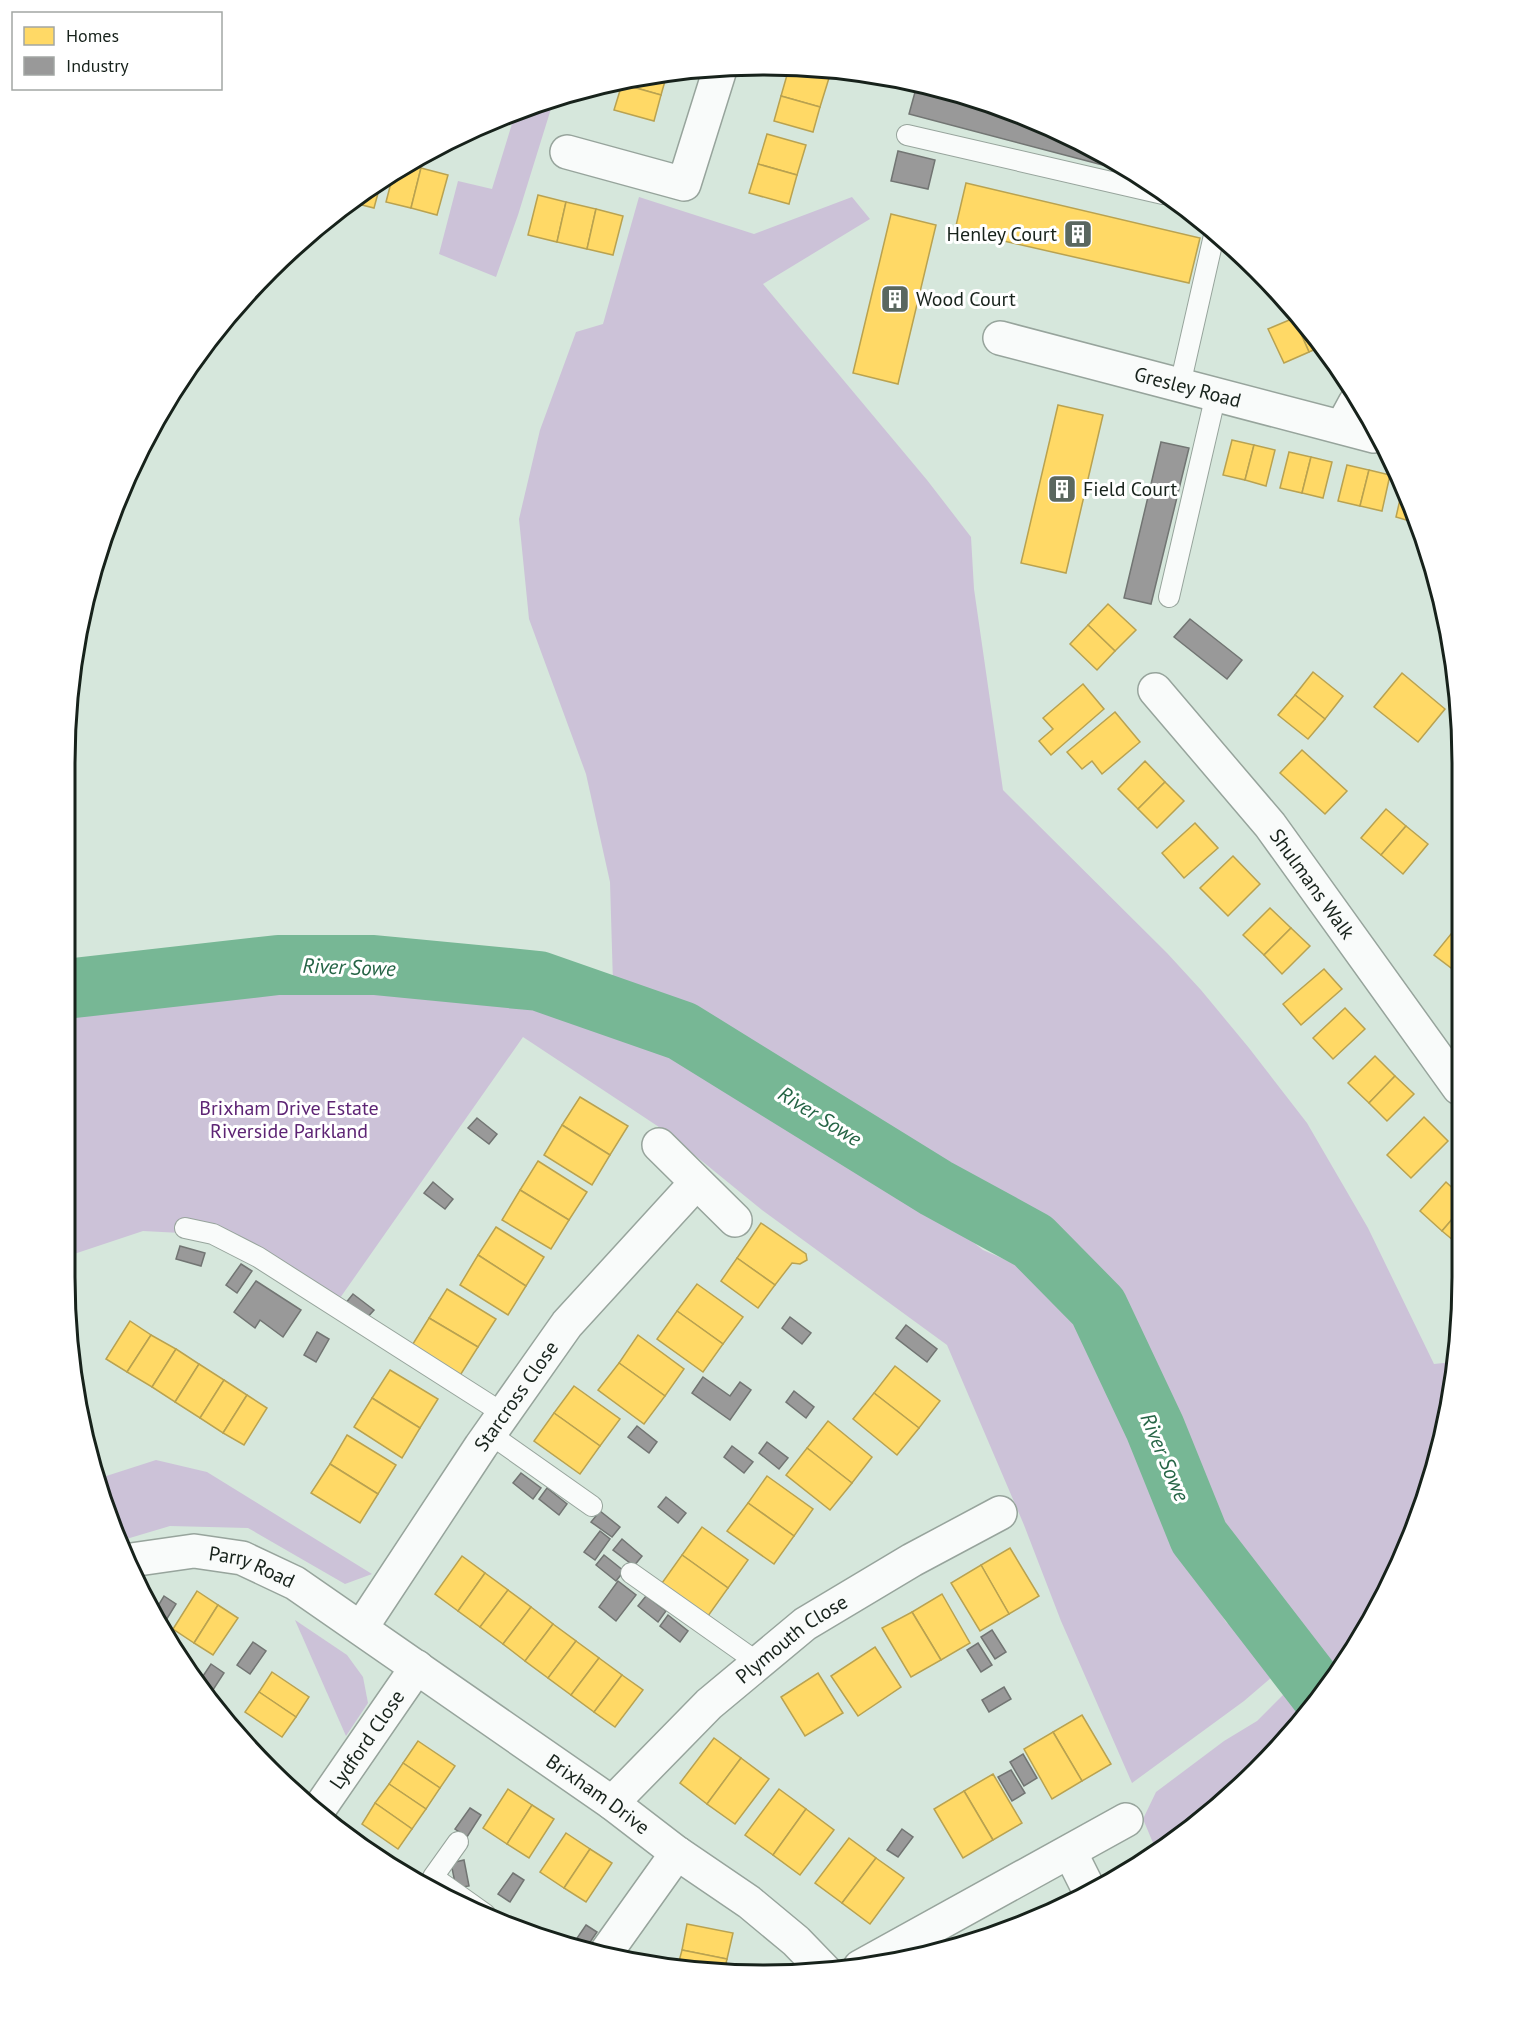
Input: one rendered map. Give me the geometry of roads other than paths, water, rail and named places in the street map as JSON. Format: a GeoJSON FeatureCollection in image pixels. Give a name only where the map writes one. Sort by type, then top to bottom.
{"type":"FeatureCollection","features":[{"type":"Feature","properties":{"kind":"street"},"geometry":{"type":"LineString","coordinates":[[567,152],[684,184],[718,76]]}},
{"type":"Feature","properties":{"kind":"street","name":"Gresley Road"},"geometry":{"type":"LineString","coordinates":[[1000,338],[1216,394],[1349,415],[1365,428]]}},
{"type":"Feature","properties":{"kind":"street","name":"Shulmans Walk"},"geometry":{"type":"LineString","coordinates":[[1155,690],[1270,825],[1452,1078]]}},
{"type":"Feature","properties":{"kind":"street"},"geometry":{"type":"LineString","coordinates":[[659,1145],[735,1220]]}},
{"type":"Feature","properties":{"kind":"street","name":"Starcross Close"},"geometry":{"type":"LineString","coordinates":[[361,1628],[497,1424],[567,1324],[696,1183]]}},
{"type":"Feature","properties":{"kind":"street","name":"Plymouth Close"},"geometry":{"type":"LineString","coordinates":[[612,1803],[709,1704],[805,1624],[912,1560],[1000,1513]]}},
{"type":"Feature","properties":{"kind":"street","name":"Parry Road"},"geometry":{"type":"LineString","coordinates":[[136,1559],[194,1551],[242,1558],[296,1583],[361,1628]]}},
{"type":"Feature","properties":{"kind":"street","name":"Brixham Drive"},"geometry":{"type":"LineString","coordinates":[[361,1628],[612,1803],[749,1902],[796,1941],[817,1963]]}},
{"type":"Feature","properties":{"kind":"street","name":"Lydford Close"},"geometry":{"type":"LineString","coordinates":[[322,1804],[417,1667]]}},
{"type":"Feature","properties":{"kind":"street"},"geometry":{"type":"LineString","coordinates":[[883,1954],[1126,1820]]}},
{"type":"Feature","properties":{"kind":"street"},"geometry":{"type":"LineString","coordinates":[[610,1948],[677,1852]]}},
{"type":"Feature","properties":{"kind":"street"},"geometry":{"type":"LineString","coordinates":[[1070,1852],[1086,1884]]}},
{"type":"Feature","properties":{"kind":"lane"},"geometry":{"type":"LineString","coordinates":[[907,135],[1144,190]]}},
{"type":"Feature","properties":{"kind":"lane"},"geometry":{"type":"LineString","coordinates":[[1180,385],[1212,242]]}},
{"type":"Feature","properties":{"kind":"lane"},"geometry":{"type":"LineString","coordinates":[[1169,597],[1216,394]]}},
{"type":"Feature","properties":{"kind":"lane"},"geometry":{"type":"LineString","coordinates":[[185,1228],[213,1234],[258,1257],[497,1424],[592,1506]]}},
{"type":"Feature","properties":{"kind":"lane"},"geometry":{"type":"LineString","coordinates":[[631,1573],[757,1662]]}},
{"type":"Feature","properties":{"kind":"lane"},"geometry":{"type":"LineString","coordinates":[[451,1890],[433,1877],[458,1842]]}},
{"type":"Feature","properties":{"kind":"waterway","name":"River Sowe"},"geometry":{"type":"LineString","coordinates":[[75,988],[278,965],[374,965],[539,981],[682,1031],[936,1188],[1033,1241],[1098,1307],[1155,1428],[1199,1537],[1316,1688]]}},
{"type":"Feature","properties":{"kind":"place","name":"Henley Court"},"geometry":{"type":"Point","coordinates":[1078,234]}},
{"type":"Feature","properties":{"kind":"place","name":"Wood Court"},"geometry":{"type":"Point","coordinates":[895,299]}},
{"type":"Feature","properties":{"kind":"place","name":"Field Court"},"geometry":{"type":"Point","coordinates":[1062,489]}},
{"type":"Feature","properties":{"kind":"park label","name":"Brixham Drive Estate Riverside Parkland"},"geometry":{"type":"Point","coordinates":[289,1120]}}]}
